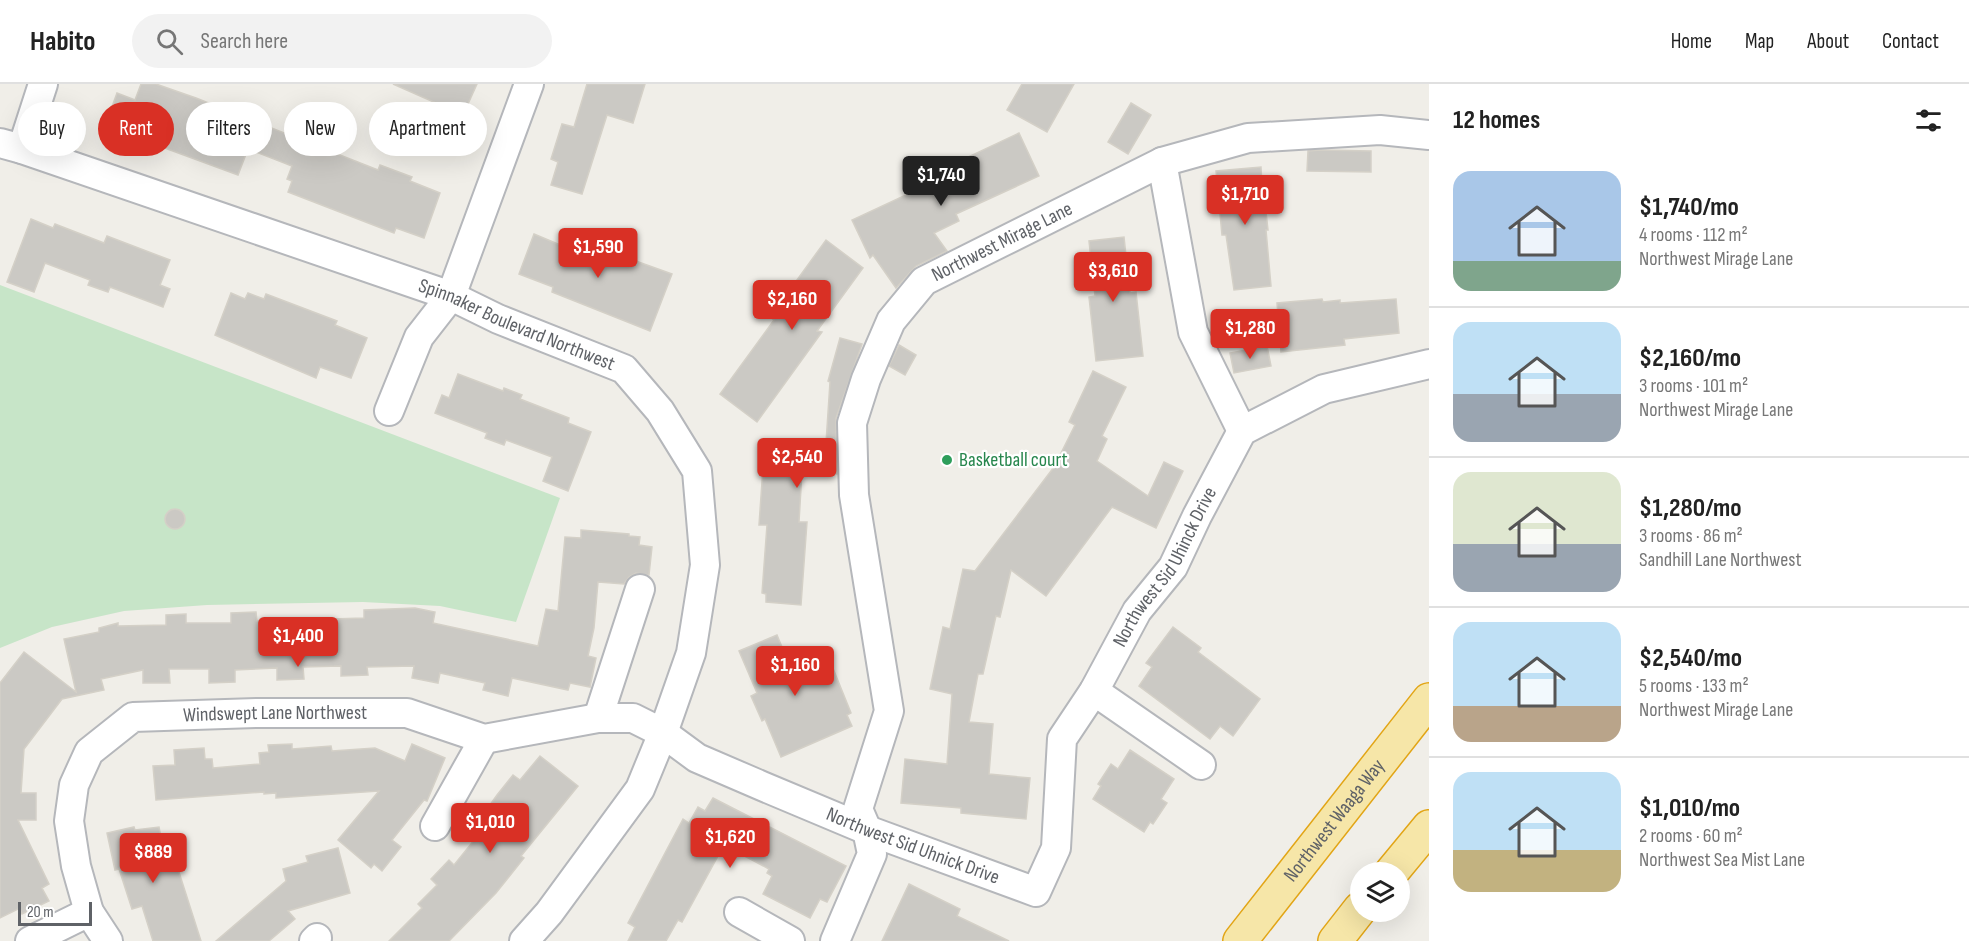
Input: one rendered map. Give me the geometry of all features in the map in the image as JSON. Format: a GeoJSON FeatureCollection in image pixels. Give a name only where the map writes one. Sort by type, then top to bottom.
{"type":"FeatureCollection","features":[{"type":"Feature","properties":{"kind":"highway","name":"Northwest Waaga Way"},"geometry":{"type":"LineString","coordinates":[[1240,941],[1429,700]]}},
{"type":"Feature","properties":{"kind":"highway"},"geometry":{"type":"LineString","coordinates":[[1399,862],[1429,827]]}},
{"type":"Feature","properties":{"kind":"highway"},"geometry":{"type":"LineString","coordinates":[[1335,941],[1350,922]]}},
{"type":"Feature","properties":{"kind":"street"},"geometry":{"type":"LineString","coordinates":[[11,146],[43,84]]}},
{"type":"Feature","properties":{"kind":"street"},"geometry":{"type":"LineString","coordinates":[[389,411],[419,337],[451,296],[529,84]]}},
{"type":"Feature","properties":{"kind":"street","name":"Northwest Mirage Lane"},"geometry":{"type":"LineString","coordinates":[[835,941],[872,854],[867,830],[858,809],[889,711],[854,495],[852,423],[866,379],[891,321],[924,281],[1162,162],[1248,138],[1380,130],[1429,135]]}},
{"type":"Feature","properties":{"kind":"street","name":"Spinnaker Boulevard Northwest"},"geometry":{"type":"LineString","coordinates":[[11,146],[451,296],[498,319],[624,369],[660,411],[697,471],[705,565],[692,653],[640,789],[549,913],[524,941]]}},
{"type":"Feature","properties":{"kind":"street"},"geometry":{"type":"LineString","coordinates":[[1162,162],[1193,332],[1242,431],[1323,389],[1429,364]]}},
{"type":"Feature","properties":{"kind":"street","name":"Northwest Sid Uhinck Drive"},"geometry":{"type":"LineString","coordinates":[[1036,892],[1056,848],[1062,738],[1094,691],[1137,611],[1173,567],[1242,431]]}},
{"type":"Feature","properties":{"kind":"street"},"geometry":{"type":"LineString","coordinates":[[598,718],[640,589]]}},
{"type":"Feature","properties":{"kind":"street"},"geometry":{"type":"LineString","coordinates":[[1094,691],[1201,765]]}},
{"type":"Feature","properties":{"kind":"street","name":"Windswept Lane Northwest"},"geometry":{"type":"LineString","coordinates":[[108,941],[89,912],[76,866],[69,821],[74,785],[89,752],[133,717],[257,713],[407,713],[484,738],[598,718],[633,718],[663,733]]}},
{"type":"Feature","properties":{"kind":"street","name":"Northwest Sid Uhnick Drive"},"geometry":{"type":"LineString","coordinates":[[663,733],[697,758],[867,830],[1036,892]]}},
{"type":"Feature","properties":{"kind":"street"},"geometry":{"type":"LineString","coordinates":[[435,826],[484,738]]}},
{"type":"Feature","properties":{"kind":"street"},"geometry":{"type":"LineString","coordinates":[[30,941],[89,912]]}},
{"type":"Feature","properties":{"kind":"street"},"geometry":{"type":"LineString","coordinates":[[739,912],[790,941]]}},
{"type":"Feature","properties":{"kind":"green space"},"geometry":{"type":"Polygon","coordinates":[[[0,285],[560,498],[516,622],[440,606],[363,602],[207,605],[124,611],[52,627],[0,648],[0,285]]]}},
{"type":"Feature","properties":{"kind":"building"},"geometry":{"type":"Polygon","coordinates":[[[141,84],[156,84],[206,102],[186,102],[186,156],[174,151],[174,102],[114,102],[117,93],[135,100],[141,84]]]}},
{"type":"Feature","properties":{"kind":"building"},"geometry":{"type":"Polygon","coordinates":[[[393,84],[477,84],[469,102],[434,102],[393,84]]]}},
{"type":"Feature","properties":{"kind":"building"},"geometry":{"type":"Polygon","coordinates":[[[587,84],[645,84],[633,123],[607,115],[582,194],[551,185],[558,162],[551,159],[562,124],[574,127],[587,84]]]}},
{"type":"Feature","properties":{"kind":"building"},"geometry":{"type":"Polygon","coordinates":[[[1022,84],[1074,84],[1047,132],[1007,110],[1022,84]]]}},
{"type":"Feature","properties":{"kind":"building"},"geometry":{"type":"Polygon","coordinates":[[[1131,103],[1151,115],[1128,154],[1108,142],[1131,103]]]}},
{"type":"Feature","properties":{"kind":"building"},"geometry":{"type":"Polygon","coordinates":[[[272,128],[284,133],[284,156],[343,156],[378,170],[380,165],[412,177],[410,181],[440,193],[424,238],[396,228],[394,233],[288,192],[292,181],[287,179],[292,166],[266,156],[272,156],[272,128]]]}},
{"type":"Feature","properties":{"kind":"building"},"geometry":{"type":"Polygon","coordinates":[[[1019,133],[1039,176],[956,214],[959,221],[934,233],[947,251],[916,266],[896,288],[873,255],[870,258],[852,220],[936,181],[932,174],[1019,133]]]}},
{"type":"Feature","properties":{"kind":"building"},"geometry":{"type":"Polygon","coordinates":[[[1308,151],[1371,151],[1371,172],[1307,171],[1308,151]]]}},
{"type":"Feature","properties":{"kind":"building"},"geometry":{"type":"Polygon","coordinates":[[[186,156],[245,156],[238,175],[186,156]]]}},
{"type":"Feature","properties":{"kind":"building"},"geometry":{"type":"Polygon","coordinates":[[[1261,167],[1262,186],[1267,186],[1269,211],[1266,212],[1268,230],[1266,230],[1271,286],[1234,290],[1226,235],[1222,235],[1216,171],[1261,167]]]}},
{"type":"Feature","properties":{"kind":"building"},"geometry":{"type":"Polygon","coordinates":[[[31,219],[53,228],[55,224],[104,243],[107,236],[170,260],[160,285],[170,289],[163,307],[110,287],[108,292],[88,285],[90,280],[45,263],[34,292],[7,282],[31,219]]]}},
{"type":"Feature","properties":{"kind":"building"},"geometry":{"type":"Polygon","coordinates":[[[534,234],[565,247],[569,237],[672,274],[650,331],[552,292],[553,287],[519,274],[534,234]]]}},
{"type":"Feature","properties":{"kind":"building"},"geometry":{"type":"Polygon","coordinates":[[[1124,237],[1130,293],[1136,292],[1143,356],[1096,361],[1089,297],[1095,296],[1089,241],[1124,237]]]}},
{"type":"Feature","properties":{"kind":"building"},"geometry":{"type":"Polygon","coordinates":[[[826,240],[863,268],[817,331],[822,332],[757,422],[720,394],[774,320],[770,317],[826,240]]]}},
{"type":"Feature","properties":{"kind":"building"},"geometry":{"type":"Polygon","coordinates":[[[231,293],[245,299],[248,293],[264,299],[266,294],[337,321],[335,325],[367,338],[351,378],[320,367],[316,378],[215,335],[231,293]]]}},
{"type":"Feature","properties":{"kind":"building"},"geometry":{"type":"Polygon","coordinates":[[[1322,299],[1323,302],[1340,300],[1340,303],[1396,299],[1399,333],[1344,339],[1345,345],[1281,352],[1277,303],[1322,299]]]}},
{"type":"Feature","properties":{"kind":"building"},"geometry":{"type":"Polygon","coordinates":[[[840,338],[862,344],[836,418],[837,474],[802,471],[799,522],[807,522],[801,605],[766,602],[766,594],[762,593],[767,525],[759,525],[765,439],[826,443],[830,382],[828,381],[840,338]]]}},
{"type":"Feature","properties":{"kind":"building"},"geometry":{"type":"Polygon","coordinates":[[[899,345],[916,355],[905,375],[889,366],[899,345]]]}},
{"type":"Feature","properties":{"kind":"building"},"geometry":{"type":"Polygon","coordinates":[[[1267,346],[1271,366],[1234,373],[1230,353],[1267,346]]]}},
{"type":"Feature","properties":{"kind":"building"},"geometry":{"type":"Polygon","coordinates":[[[1093,371],[1126,387],[1102,436],[1107,439],[1097,461],[1148,496],[1164,462],[1183,471],[1156,528],[1112,507],[1046,596],[1011,570],[1000,617],[996,616],[983,674],[978,674],[969,722],[993,724],[989,774],[1030,778],[1026,819],[961,813],[961,808],[901,803],[905,759],[947,764],[952,694],[930,689],[943,627],[950,629],[963,569],[975,571],[1054,467],[1075,425],[1069,422],[1093,371]]]}},
{"type":"Feature","properties":{"kind":"building"},"geometry":{"type":"Polygon","coordinates":[[[458,374],[503,391],[504,388],[522,395],[520,399],[569,418],[568,423],[591,432],[568,491],[543,481],[552,457],[506,440],[504,445],[485,438],[487,433],[435,413],[442,395],[449,398],[458,374]]]}},
{"type":"Feature","properties":{"kind":"building"},"geometry":{"type":"Polygon","coordinates":[[[171,509],[179,509],[185,515],[185,523],[179,529],[171,529],[165,523],[165,515],[171,509]]]}},
{"type":"Feature","properties":{"kind":"building"},"geometry":{"type":"Polygon","coordinates":[[[581,530],[629,534],[629,536],[640,537],[639,545],[652,547],[649,575],[636,573],[624,584],[598,582],[594,628],[588,656],[596,658],[590,687],[570,683],[568,690],[512,678],[508,696],[483,690],[485,683],[440,673],[438,683],[412,678],[414,666],[367,667],[368,675],[341,676],[341,666],[303,667],[304,679],[277,680],[277,668],[235,670],[235,682],[209,683],[209,669],[169,669],[170,683],[143,683],[143,670],[101,679],[104,690],[62,699],[24,749],[21,793],[36,793],[36,820],[18,820],[49,884],[42,888],[49,901],[22,914],[20,908],[0,918],[0,683],[24,652],[76,692],[64,639],[99,632],[99,628],[118,623],[118,626],[166,625],[166,615],[186,614],[186,623],[231,623],[231,613],[256,612],[257,621],[263,621],[263,624],[299,623],[299,620],[364,618],[364,610],[415,608],[435,612],[433,623],[538,646],[546,609],[558,611],[565,537],[581,538],[581,530]]]}},
{"type":"Feature","properties":{"kind":"building"},"geometry":{"type":"Polygon","coordinates":[[[1173,627],[1201,648],[1198,652],[1260,699],[1233,736],[1220,726],[1210,739],[1139,686],[1152,667],[1146,663],[1173,627]]]}},
{"type":"Feature","properties":{"kind":"building"},"geometry":{"type":"Polygon","coordinates":[[[777,635],[792,671],[828,656],[851,713],[847,715],[852,726],[781,757],[765,719],[762,721],[751,696],[757,693],[739,651],[777,635]]]}},
{"type":"Feature","properties":{"kind":"building"},"geometry":{"type":"Polygon","coordinates":[[[292,744],[292,749],[331,746],[332,751],[375,748],[405,761],[412,744],[445,758],[427,801],[424,800],[392,840],[401,847],[382,871],[374,864],[371,868],[338,840],[379,791],[276,798],[276,793],[264,794],[264,792],[156,800],[153,766],[175,765],[174,750],[204,748],[205,759],[212,759],[213,768],[260,764],[259,753],[269,752],[268,745],[292,744]]]}},
{"type":"Feature","properties":{"kind":"building"},"geometry":{"type":"Polygon","coordinates":[[[1130,750],[1174,779],[1161,799],[1167,803],[1153,824],[1150,822],[1144,832],[1093,799],[1101,786],[1098,784],[1111,764],[1118,769],[1130,750]]]}},
{"type":"Feature","properties":{"kind":"building"},"geometry":{"type":"Polygon","coordinates":[[[540,756],[578,786],[521,856],[524,858],[496,893],[449,941],[389,941],[422,908],[418,904],[437,885],[431,879],[449,860],[454,865],[484,828],[477,823],[513,775],[520,780],[540,756]]]}},
{"type":"Feature","properties":{"kind":"building"},"geometry":{"type":"Polygon","coordinates":[[[713,798],[846,866],[827,902],[820,899],[810,918],[763,894],[772,876],[767,873],[769,869],[724,845],[682,922],[678,920],[666,941],[628,941],[635,927],[628,923],[683,819],[689,823],[698,807],[705,811],[713,798]]]}},
{"type":"Feature","properties":{"kind":"building"},"geometry":{"type":"Polygon","coordinates":[[[134,827],[135,830],[159,827],[167,869],[177,866],[201,941],[153,941],[142,906],[132,909],[119,869],[115,870],[107,833],[134,827]]]}},
{"type":"Feature","properties":{"kind":"building"},"geometry":{"type":"Polygon","coordinates":[[[338,848],[350,893],[288,911],[295,919],[269,941],[216,941],[286,881],[283,869],[308,862],[306,856],[338,848]]]}},
{"type":"Feature","properties":{"kind":"building"},"geometry":{"type":"Polygon","coordinates":[[[909,884],[960,909],[957,916],[1009,941],[882,941],[909,884]]]}},
{"type":"Feature","properties":{"kind":"place","name":"Basketball court"},"geometry":{"type":"Point","coordinates":[947,460]}}]}
